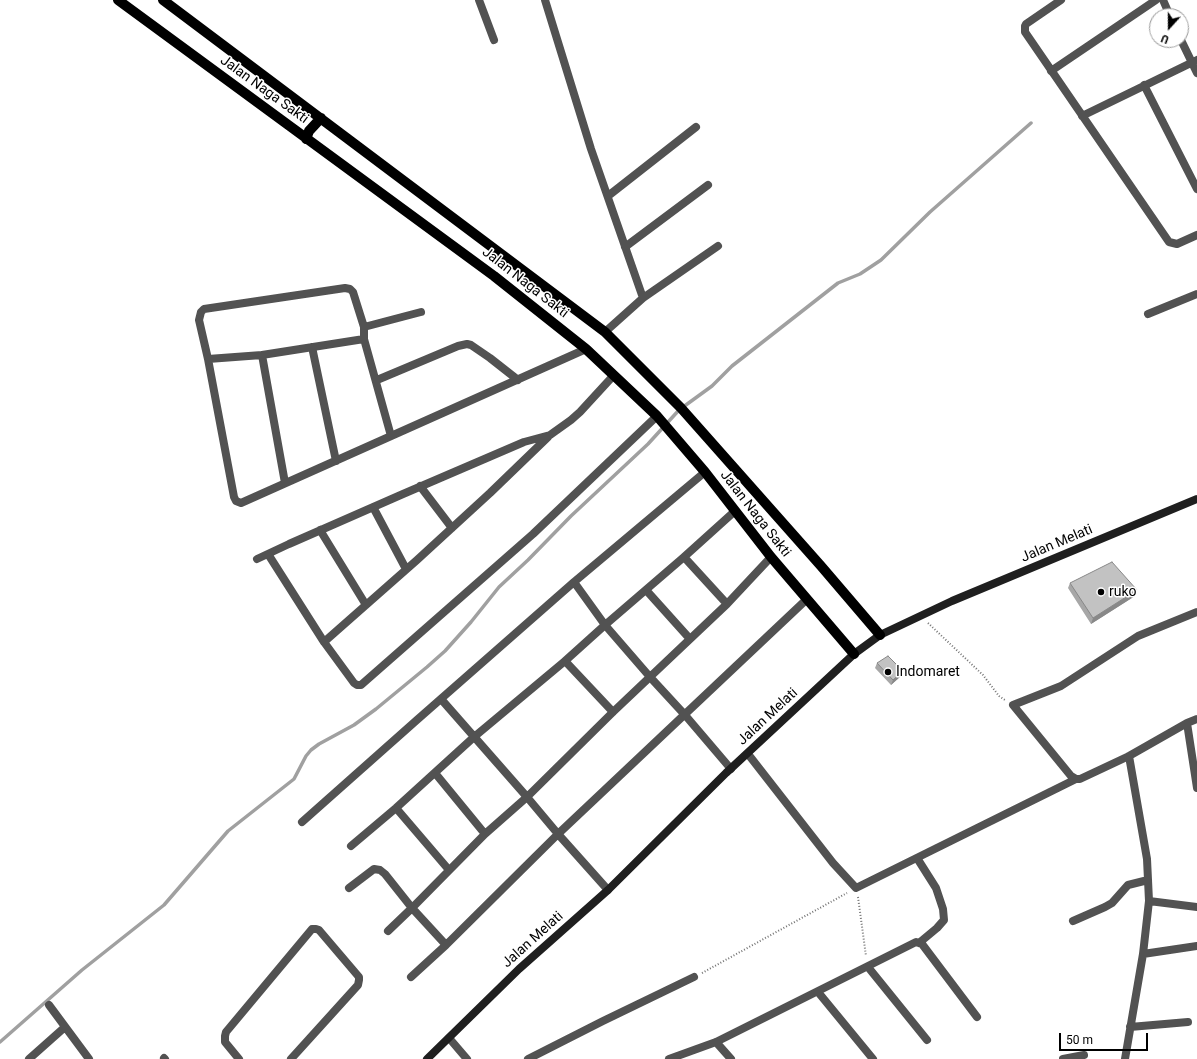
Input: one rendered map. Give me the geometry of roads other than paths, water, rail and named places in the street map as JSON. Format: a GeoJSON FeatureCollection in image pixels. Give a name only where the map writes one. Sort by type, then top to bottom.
{"type":"FeatureCollection","features":[{"type":"Feature","properties":{"kind":"main road","name":"Jalan Naga Sakti"},"geometry":{"type":"LineString","coordinates":[[118,0],[494,276],[586,349],[657,416],[705,472],[771,557],[854,654]]}},
{"type":"Feature","properties":{"kind":"main road","name":"Jalan Naga Sakti"},"geometry":{"type":"LineString","coordinates":[[164,0],[606,332],[681,408],[880,635]]}},
{"type":"Feature","properties":{"kind":"main road"},"geometry":{"type":"LineString","coordinates":[[306,139],[309,131],[321,118]]}},
{"type":"Feature","properties":{"kind":"main road","name":"Jalan Melati"},"geometry":{"type":"LineString","coordinates":[[427,1059],[519,970],[608,890],[730,769],[748,754],[854,654],[880,635],[952,601],[1197,499]]}},
{"type":"Feature","properties":{"kind":"street"},"geometry":{"type":"LineString","coordinates":[[479,0],[494,40]]}},
{"type":"Feature","properties":{"kind":"street"},"geometry":{"type":"LineString","coordinates":[[545,0],[591,149],[643,298]]}},
{"type":"Feature","properties":{"kind":"street"},"geometry":{"type":"LineString","coordinates":[[1061,0],[1025,26],[1025,32],[1169,242],[1177,244],[1197,235]]}},
{"type":"Feature","properties":{"kind":"street"},"geometry":{"type":"LineString","coordinates":[[1051,71],[1156,0]]}},
{"type":"Feature","properties":{"kind":"street"},"geometry":{"type":"LineString","coordinates":[[1186,48],[1194,61],[1197,73]]}},
{"type":"Feature","properties":{"kind":"street"},"geometry":{"type":"LineString","coordinates":[[1082,116],[1194,61]]}},
{"type":"Feature","properties":{"kind":"street"},"geometry":{"type":"LineString","coordinates":[[1144,85],[1197,189]]}},
{"type":"Feature","properties":{"kind":"street"},"geometry":{"type":"LineString","coordinates":[[608,196],[696,127]]}},
{"type":"Feature","properties":{"kind":"street"},"geometry":{"type":"LineString","coordinates":[[625,247],[708,185]]}},
{"type":"Feature","properties":{"kind":"street"},"geometry":{"type":"LineString","coordinates":[[606,332],[643,298],[718,246]]}},
{"type":"Feature","properties":{"kind":"street"},"geometry":{"type":"LineString","coordinates":[[392,436],[364,339],[364,327],[353,292],[348,288],[204,309],[201,312],[199,320],[208,359],[234,497],[236,501],[241,503],[285,483],[336,461],[518,380],[586,349]]}},
{"type":"Feature","properties":{"kind":"street"},"geometry":{"type":"LineString","coordinates":[[1148,314],[1197,294]]}},
{"type":"Feature","properties":{"kind":"street"},"geometry":{"type":"LineString","coordinates":[[364,327],[421,312]]}},
{"type":"Feature","properties":{"kind":"street"},"geometry":{"type":"LineString","coordinates":[[208,359],[262,355],[364,339]]}},
{"type":"Feature","properties":{"kind":"street"},"geometry":{"type":"LineString","coordinates":[[377,380],[458,346],[467,344],[471,345],[490,358],[518,380]]}},
{"type":"Feature","properties":{"kind":"street"},"geometry":{"type":"LineString","coordinates":[[312,347],[336,461]]}},
{"type":"Feature","properties":{"kind":"street"},"geometry":{"type":"LineString","coordinates":[[262,355],[285,483]]}},
{"type":"Feature","properties":{"kind":"street"},"geometry":{"type":"LineString","coordinates":[[324,642],[452,528],[550,435],[580,412],[614,375]]}},
{"type":"Feature","properties":{"kind":"street"},"geometry":{"type":"LineString","coordinates":[[268,554],[324,642],[354,683],[359,685],[364,684],[534,534],[657,416]]}},
{"type":"Feature","properties":{"kind":"street"},"geometry":{"type":"LineString","coordinates":[[258,559],[420,486],[524,442],[550,435]]}},
{"type":"Feature","properties":{"kind":"street"},"geometry":{"type":"LineString","coordinates":[[302,822],[574,582],[705,472]]}},
{"type":"Feature","properties":{"kind":"street"},"geometry":{"type":"LineString","coordinates":[[420,486],[452,528]]}},
{"type":"Feature","properties":{"kind":"street"},"geometry":{"type":"LineString","coordinates":[[373,507],[406,569]]}},
{"type":"Feature","properties":{"kind":"street"},"geometry":{"type":"LineString","coordinates":[[351,846],[396,808],[474,737],[565,661],[736,511]]}},
{"type":"Feature","properties":{"kind":"street"},"geometry":{"type":"LineString","coordinates":[[320,530],[366,605]]}},
{"type":"Feature","properties":{"kind":"street"},"geometry":{"type":"LineString","coordinates":[[684,557],[727,604]]}},
{"type":"Feature","properties":{"kind":"street"},"geometry":{"type":"LineString","coordinates":[[388,931],[485,834],[527,797],[613,712],[727,604],[771,557]]}},
{"type":"Feature","properties":{"kind":"street"},"geometry":{"type":"LineString","coordinates":[[574,582],[605,625],[650,678],[685,715],[730,769]]}},
{"type":"Feature","properties":{"kind":"street"},"geometry":{"type":"LineString","coordinates":[[646,590],[690,639]]}},
{"type":"Feature","properties":{"kind":"street"},"geometry":{"type":"LineString","coordinates":[[411,978],[558,834],[807,599]]}},
{"type":"Feature","properties":{"kind":"street"},"geometry":{"type":"LineString","coordinates":[[1076,779],[1070,776],[1013,705],[1060,686],[1138,636],[1197,612]]}},
{"type":"Feature","properties":{"kind":"street"},"geometry":{"type":"LineString","coordinates":[[565,661],[613,712]]}},
{"type":"Feature","properties":{"kind":"street"},"geometry":{"type":"LineString","coordinates":[[441,699],[608,890]]}},
{"type":"Feature","properties":{"kind":"street"},"geometry":{"type":"LineString","coordinates":[[748,754],[833,863],[856,888],[1076,779],[1080,779],[1129,756],[1187,723],[1197,719]]}},
{"type":"Feature","properties":{"kind":"street"},"geometry":{"type":"LineString","coordinates":[[1187,723],[1197,788]]}},
{"type":"Feature","properties":{"kind":"street"},"geometry":{"type":"LineString","coordinates":[[1125,1059],[1143,954],[1149,901],[1147,859],[1129,756]]}},
{"type":"Feature","properties":{"kind":"street"},"geometry":{"type":"LineString","coordinates":[[434,773],[485,834]]}},
{"type":"Feature","properties":{"kind":"street"},"geometry":{"type":"LineString","coordinates":[[396,808],[449,870]]}},
{"type":"Feature","properties":{"kind":"street"},"geometry":{"type":"LineString","coordinates":[[917,858],[936,888],[943,909],[944,920],[919,943]]}},
{"type":"Feature","properties":{"kind":"street"},"geometry":{"type":"LineString","coordinates":[[349,888],[374,870],[380,870],[446,945]]}},
{"type":"Feature","properties":{"kind":"street"},"geometry":{"type":"LineString","coordinates":[[1073,921],[1112,903],[1128,885],[1148,880]]}},
{"type":"Feature","properties":{"kind":"street"},"geometry":{"type":"LineString","coordinates":[[1149,901],[1197,907]]}},
{"type":"Feature","properties":{"kind":"street"},"geometry":{"type":"LineString","coordinates":[[239,1059],[225,1042],[224,1036],[226,1032],[312,930],[316,929],[319,930],[359,977],[359,980],[358,985],[296,1057]]}},
{"type":"Feature","properties":{"kind":"street"},"geometry":{"type":"LineString","coordinates":[[669,1059],[685,1056],[716,1042],[868,967],[913,943],[922,944],[977,1017]]}},
{"type":"Feature","properties":{"kind":"street"},"geometry":{"type":"LineString","coordinates":[[1143,954],[1197,946]]}},
{"type":"Feature","properties":{"kind":"street"},"geometry":{"type":"LineString","coordinates":[[868,967],[927,1040]]}},
{"type":"Feature","properties":{"kind":"street"},"geometry":{"type":"LineString","coordinates":[[528,1059],[694,977]]}},
{"type":"Feature","properties":{"kind":"street"},"geometry":{"type":"LineString","coordinates":[[818,992],[873,1059]]}},
{"type":"Feature","properties":{"kind":"street"},"geometry":{"type":"LineString","coordinates":[[49,1005],[89,1059]]}},
{"type":"Feature","properties":{"kind":"street"},"geometry":{"type":"LineString","coordinates":[[1130,1028],[1188,1022]]}},
{"type":"Feature","properties":{"kind":"street"},"geometry":{"type":"LineString","coordinates":[[29,1059],[65,1027]]}},
{"type":"Feature","properties":{"kind":"street"},"geometry":{"type":"LineString","coordinates":[[449,1038],[467,1059]]}},
{"type":"Feature","properties":{"kind":"street"},"geometry":{"type":"LineString","coordinates":[[716,1042],[732,1059]]}},
{"type":"Feature","properties":{"kind":"street"},"geometry":{"type":"LineString","coordinates":[[1063,1059],[1084,1055]]}},
{"type":"Feature","properties":{"kind":"waterway"},"geometry":{"type":"LineString","coordinates":[[0,1042],[82,970],[164,905],[228,831],[294,779],[306,756],[311,750],[354,725],[376,709],[445,651],[499,587],[571,516],[648,444],[679,410],[712,386],[732,366],[838,283],[860,274],[881,260],[930,212],[1031,123]]}},
{"type":"Feature","properties":{"kind":"place","name":"ruko"},"geometry":{"type":"Point","coordinates":[1101,592]}},
{"type":"Feature","properties":{"kind":"place","name":"Indomaret"},"geometry":{"type":"Point","coordinates":[888,672]}}]}
